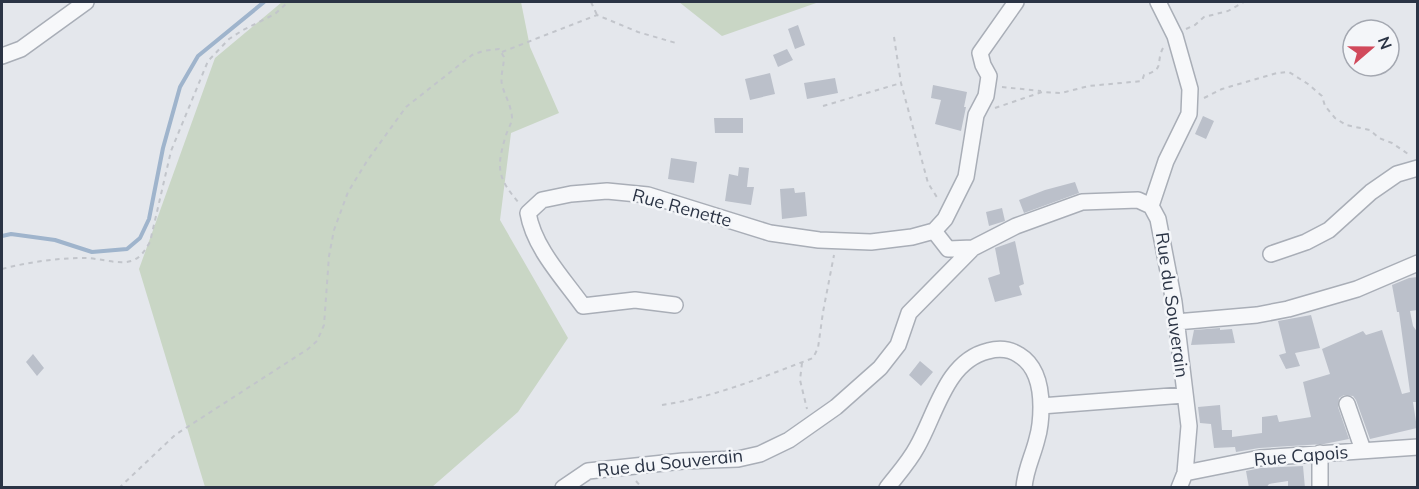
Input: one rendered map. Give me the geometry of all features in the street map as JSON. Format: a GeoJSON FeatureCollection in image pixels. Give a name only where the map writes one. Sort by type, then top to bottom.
{"type":"FeatureCollection","features":[{"type":"Feature","properties":{"kind":"street"},"geometry":{"type":"LineString","coordinates":[[2,56],[21,49],[86,2]]}},
{"type":"Feature","properties":{"kind":"street"},"geometry":{"type":"LineString","coordinates":[[973,248],[948,249],[934,231],[948,213],[966,177],[976,116],[986,96],[988,85],[989,76],[982,65],[980,53],[1016,2]]}},
{"type":"Feature","properties":{"kind":"street"},"geometry":{"type":"LineString","coordinates":[[1151,206],[1166,161],[1189,114],[1190,89],[1175,36],[1158,2]]}},
{"type":"Feature","properties":{"kind":"street"},"geometry":{"type":"LineString","coordinates":[[1271,254],[1306,242],[1329,230],[1371,192],[1397,174],[1418,168]]}},
{"type":"Feature","properties":{"kind":"street","name":"Rue Renette"},"geometry":{"type":"LineString","coordinates":[[528,213],[542,200],[571,194],[607,191],[648,195],[770,233],[837,241],[871,242],[912,237],[934,231]]}},
{"type":"Feature","properties":{"kind":"street","name":"Rue du Souverain"},"geometry":{"type":"LineString","coordinates":[[562,488],[588,471],[673,462],[738,459],[760,454],[789,440],[836,407],[880,368],[898,345],[909,313],[973,248],[1016,226],[1082,202],[1138,200],[1151,206],[1158,219],[1176,322],[1189,426],[1185,473],[1179,488]]}},
{"type":"Feature","properties":{"kind":"street"},"geometry":{"type":"LineString","coordinates":[[528,213],[530,225],[541,247],[584,306],[634,300],[675,305]]}},
{"type":"Feature","properties":{"kind":"street"},"geometry":{"type":"LineString","coordinates":[[1176,322],[1257,315],[1288,309],[1357,289],[1418,263]]}},
{"type":"Feature","properties":{"kind":"street"},"geometry":{"type":"LineString","coordinates":[[887,488],[917,447],[938,400],[948,384],[961,368],[981,352],[996,349],[1018,354],[1029,363],[1037,376],[1041,406],[1038,438],[1025,475],[1024,488]]}},
{"type":"Feature","properties":{"kind":"street"},"geometry":{"type":"LineString","coordinates":[[1041,406],[1184,395]]}},
{"type":"Feature","properties":{"kind":"street"},"geometry":{"type":"LineString","coordinates":[[1347,404],[1363,450]]}},
{"type":"Feature","properties":{"kind":"street","name":"Rue Capois"},"geometry":{"type":"LineString","coordinates":[[1185,473],[1260,458],[1418,447]]}},
{"type":"Feature","properties":{"kind":"street"},"geometry":{"type":"LineString","coordinates":[[1320,453],[1320,488]]}},
{"type":"Feature","properties":{"kind":"path"},"geometry":{"type":"LineString","coordinates":[[2,269],[28,262],[82,258],[129,262],[138,258],[150,242],[171,151],[208,61],[229,39],[266,20],[288,2]]}},
{"type":"Feature","properties":{"kind":"path"},"geometry":{"type":"LineString","coordinates":[[591,2],[597,15],[638,32],[676,43]]}},
{"type":"Feature","properties":{"kind":"path"},"geometry":{"type":"LineString","coordinates":[[988,85],[1061,93],[1089,86],[1142,81],[1144,75],[1155,72],[1159,68],[1161,51],[1175,36],[1204,17],[1228,11],[1244,2]]}},
{"type":"Feature","properties":{"kind":"path"},"geometry":{"type":"LineString","coordinates":[[502,52],[597,15]]}},
{"type":"Feature","properties":{"kind":"path"},"geometry":{"type":"LineString","coordinates":[[894,37],[901,83],[928,183],[948,213]]}},
{"type":"Feature","properties":{"kind":"path"},"geometry":{"type":"LineString","coordinates":[[119,488],[175,435],[308,349],[316,341],[321,334],[326,315],[329,256],[334,230],[348,192],[366,160],[406,107],[472,55],[492,48],[499,49],[504,57],[501,77],[511,107],[512,120],[506,135],[500,165],[501,177],[505,187],[528,213]]}},
{"type":"Feature","properties":{"kind":"path"},"geometry":{"type":"LineString","coordinates":[[1190,89],[1200,93],[1205,99],[1222,89],[1277,73],[1289,72],[1322,96],[1325,106],[1335,118],[1346,125],[1370,130],[1379,138],[1392,142],[1418,162]]}},
{"type":"Feature","properties":{"kind":"path"},"geometry":{"type":"LineString","coordinates":[[823,106],[901,83]]}},
{"type":"Feature","properties":{"kind":"path"},"geometry":{"type":"LineString","coordinates":[[994,109],[1042,92]]}},
{"type":"Feature","properties":{"kind":"path"},"geometry":{"type":"LineString","coordinates":[[662,405],[726,391],[813,358],[818,348],[837,241]]}},
{"type":"Feature","properties":{"kind":"path"},"geometry":{"type":"LineString","coordinates":[[802,363],[801,380],[805,404],[814,422]]}},
{"type":"Feature","properties":{"kind":"green space"},"geometry":{"type":"Polygon","coordinates":[[[282,2],[521,2],[530,47],[559,113],[511,133],[500,220],[568,338],[518,412],[432,487],[205,487],[139,269],[215,58],[282,2]]]}},
{"type":"Feature","properties":{"kind":"green space"},"geometry":{"type":"Polygon","coordinates":[[[679,2],[819,2],[722,36],[679,2]]]}},
{"type":"Feature","properties":{"kind":"building"},"geometry":{"type":"Polygon","coordinates":[[[798,25],[805,45],[795,49],[788,29],[798,25]]]}},
{"type":"Feature","properties":{"kind":"building"},"geometry":{"type":"Polygon","coordinates":[[[787,49],[793,60],[778,67],[773,55],[787,49]]]}},
{"type":"Feature","properties":{"kind":"building"},"geometry":{"type":"Polygon","coordinates":[[[770,73],[775,94],[750,100],[745,79],[770,73]]]}},
{"type":"Feature","properties":{"kind":"building"},"geometry":{"type":"Polygon","coordinates":[[[835,78],[838,93],[807,99],[804,83],[835,78]]]}},
{"type":"Feature","properties":{"kind":"building"},"geometry":{"type":"Polygon","coordinates":[[[933,85],[967,92],[961,131],[935,124],[941,100],[931,98],[933,85]]]}},
{"type":"Feature","properties":{"kind":"building"},"geometry":{"type":"Polygon","coordinates":[[[1203,116],[1214,121],[1206,139],[1195,134],[1203,116]]]}},
{"type":"Feature","properties":{"kind":"building"},"geometry":{"type":"Polygon","coordinates":[[[714,118],[743,118],[743,133],[715,133],[714,118]]]}},
{"type":"Feature","properties":{"kind":"building"},"geometry":{"type":"Polygon","coordinates":[[[671,158],[697,162],[694,183],[668,179],[671,158]]]}},
{"type":"Feature","properties":{"kind":"building"},"geometry":{"type":"Polygon","coordinates":[[[739,167],[749,168],[747,187],[754,187],[751,205],[725,201],[729,174],[738,176],[739,167]]]}},
{"type":"Feature","properties":{"kind":"building"},"geometry":{"type":"Polygon","coordinates":[[[1075,182],[1079,193],[1024,213],[1019,200],[1075,182]]]}},
{"type":"Feature","properties":{"kind":"building"},"geometry":{"type":"Polygon","coordinates":[[[794,188],[795,193],[805,192],[807,216],[782,219],[780,189],[794,188]]]}},
{"type":"Feature","properties":{"kind":"building"},"geometry":{"type":"Polygon","coordinates":[[[1002,208],[1005,221],[989,226],[986,212],[1002,208]]]}},
{"type":"Feature","properties":{"kind":"building"},"geometry":{"type":"Polygon","coordinates":[[[1015,241],[1024,284],[1019,286],[1022,295],[995,302],[988,278],[1000,274],[995,248],[1015,241]]]}},
{"type":"Feature","properties":{"kind":"building"},"geometry":{"type":"Polygon","coordinates":[[[1418,277],[1418,310],[1410,311],[1413,326],[1418,333],[1418,402],[1413,402],[1417,428],[1370,439],[1356,400],[1353,396],[1344,395],[1339,398],[1338,407],[1349,439],[1324,444],[1259,448],[1236,452],[1235,447],[1214,448],[1211,424],[1200,423],[1198,407],[1220,405],[1222,430],[1232,430],[1232,437],[1262,433],[1262,417],[1277,415],[1279,422],[1311,417],[1303,382],[1330,374],[1322,349],[1363,331],[1366,335],[1382,330],[1402,394],[1410,392],[1399,312],[1397,312],[1392,285],[1418,277]]]}},
{"type":"Feature","properties":{"kind":"building"},"geometry":{"type":"Polygon","coordinates":[[[1311,315],[1320,348],[1295,353],[1300,366],[1286,369],[1279,355],[1286,353],[1278,321],[1311,315]]]}},
{"type":"Feature","properties":{"kind":"building"},"geometry":{"type":"Polygon","coordinates":[[[1220,328],[1220,330],[1232,329],[1235,343],[1191,345],[1194,330],[1220,328]]]}},
{"type":"Feature","properties":{"kind":"building"},"geometry":{"type":"Polygon","coordinates":[[[33,354],[44,368],[37,376],[26,362],[33,354]]]}},
{"type":"Feature","properties":{"kind":"building"},"geometry":{"type":"Polygon","coordinates":[[[920,361],[933,372],[921,386],[909,375],[920,361]]]}},
{"type":"Feature","properties":{"kind":"building"},"geometry":{"type":"Polygon","coordinates":[[[1303,466],[1305,488],[1288,488],[1288,481],[1269,484],[1266,488],[1249,488],[1246,471],[1303,466]]]}},
{"type":"Feature","properties":{"kind":"waterway"},"geometry":{"type":"LineString","coordinates":[[2,236],[11,234],[55,240],[92,252],[127,249],[140,238],[149,219],[163,148],[180,87],[198,56],[264,2]]}}]}
